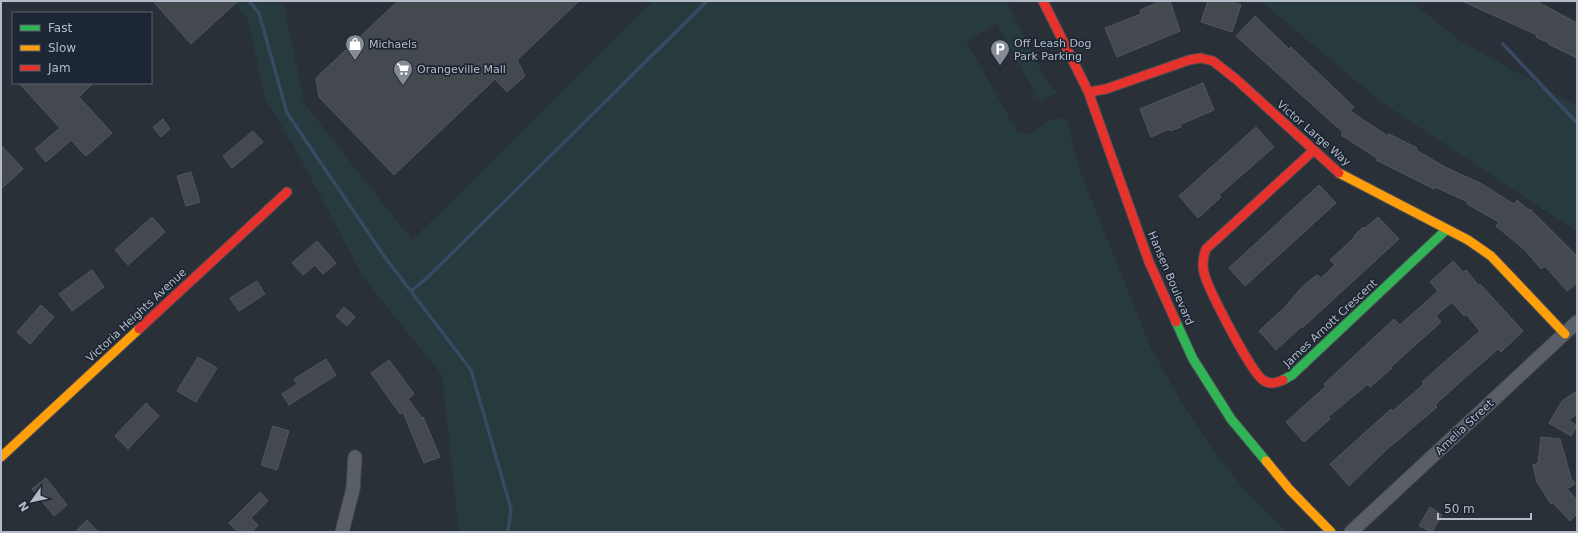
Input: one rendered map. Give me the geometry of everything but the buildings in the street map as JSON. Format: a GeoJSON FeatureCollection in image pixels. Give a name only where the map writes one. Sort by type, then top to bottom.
{"type":"FeatureCollection","features":[{"type":"Feature","properties":{"kind":"street","name":"Hansen Boulevard"},"geometry":{"type":"LineString","coordinates":[[1043,1],[1089,92],[1149,262],[1193,359],[1231,419],[1290,490],[1331,532]]}},
{"type":"Feature","properties":{"kind":"street","name":"Victor Large Way"},"geometry":{"type":"LineString","coordinates":[[1089,92],[1106,89],[1189,60],[1201,58],[1213,61],[1237,80],[1336,171],[1373,192],[1468,240],[1491,256],[1565,334]]}},
{"type":"Feature","properties":{"kind":"street","name":"James Arnott Crescent"},"geometry":{"type":"LineString","coordinates":[[1313,151],[1206,249],[1202,260],[1203,271],[1208,283],[1249,363],[1264,383],[1270,384],[1281,382],[1292,376],[1447,229]]}},
{"type":"Feature","properties":{"kind":"street","name":"Victoria Heights Avenue"},"geometry":{"type":"LineString","coordinates":[[1,457],[287,192]]}},
{"type":"Feature","properties":{"kind":"street","name":"Amelia Street"},"geometry":{"type":"LineString","coordinates":[[1351,532],[1577,322]]}},
{"type":"Feature","properties":{"kind":"street"},"geometry":{"type":"LineString","coordinates":[[342,532],[353,489],[355,457]]}},
{"type":"Feature","properties":{"kind":"green space"},"geometry":{"type":"Polygon","coordinates":[[[231,1],[282,1],[284,4],[304,103],[412,240],[653,1],[1006,1],[1046,80],[1057,93],[1041,101],[1033,98],[1030,94],[1034,91],[997,24],[966,41],[1017,131],[1028,134],[1048,121],[1064,118],[1068,121],[1073,148],[1082,176],[1150,346],[1182,403],[1216,454],[1249,495],[1286,532],[459,532],[442,375],[365,280],[292,143],[265,99],[248,19],[231,1]]]}},
{"type":"Feature","properties":{"kind":"green space"},"geometry":{"type":"Polygon","coordinates":[[[1261,1],[1411,1],[1459,40],[1577,106],[1577,232],[1381,102],[1261,1]]]}},
{"type":"Feature","properties":{"kind":"waterway"},"geometry":{"type":"LineString","coordinates":[[249,1],[259,13],[287,113],[384,256],[471,370],[511,509],[508,532]]}},
{"type":"Feature","properties":{"kind":"waterway"},"geometry":{"type":"LineString","coordinates":[[411,291],[428,277],[707,1]]}},
{"type":"Feature","properties":{"kind":"waterway"},"geometry":{"type":"LineString","coordinates":[[1503,44],[1577,123]]}},
{"type":"Feature","properties":{"kind":"traffic: fast"},"geometry":{"type":"LineString","coordinates":[[1283,380],[1292,375],[1447,229]]}},
{"type":"Feature","properties":{"kind":"traffic: fast"},"geometry":{"type":"LineString","coordinates":[[1176,322],[1193,359],[1231,419],[1266,461]]}},
{"type":"Feature","properties":{"kind":"traffic: slow"},"geometry":{"type":"LineString","coordinates":[[1339,173],[1468,240],[1491,256],[1565,334]]}},
{"type":"Feature","properties":{"kind":"traffic: slow"},"geometry":{"type":"LineString","coordinates":[[1,457],[139,329]]}},
{"type":"Feature","properties":{"kind":"traffic: slow"},"geometry":{"type":"LineString","coordinates":[[1266,461],[1290,490],[1331,532]]}},
{"type":"Feature","properties":{"kind":"traffic: jam"},"geometry":{"type":"LineString","coordinates":[[1043,1],[1088,91],[1149,262],[1176,322]]}},
{"type":"Feature","properties":{"kind":"traffic: jam"},"geometry":{"type":"LineString","coordinates":[[1089,92],[1106,89],[1189,60],[1201,58],[1213,61],[1237,80],[1339,173]]}},
{"type":"Feature","properties":{"kind":"traffic: jam"},"geometry":{"type":"LineString","coordinates":[[1283,380],[1268,383],[1257,374],[1230,330],[1213,295],[1204,273],[1203,261],[1206,249],[1313,151]]}},
{"type":"Feature","properties":{"kind":"traffic: jam"},"geometry":{"type":"LineString","coordinates":[[139,329],[287,192]]}},
{"type":"Feature","properties":{"kind":"place","name":"Michaels"},"geometry":{"type":"Point","coordinates":[355,61]}},
{"type":"Feature","properties":{"kind":"place","name":"Off Leash Dog Park Parking"},"geometry":{"type":"Point","coordinates":[1000,66]}},
{"type":"Feature","properties":{"kind":"place","name":"Orangeville Mall"},"geometry":{"type":"Point","coordinates":[403,86]}}]}
